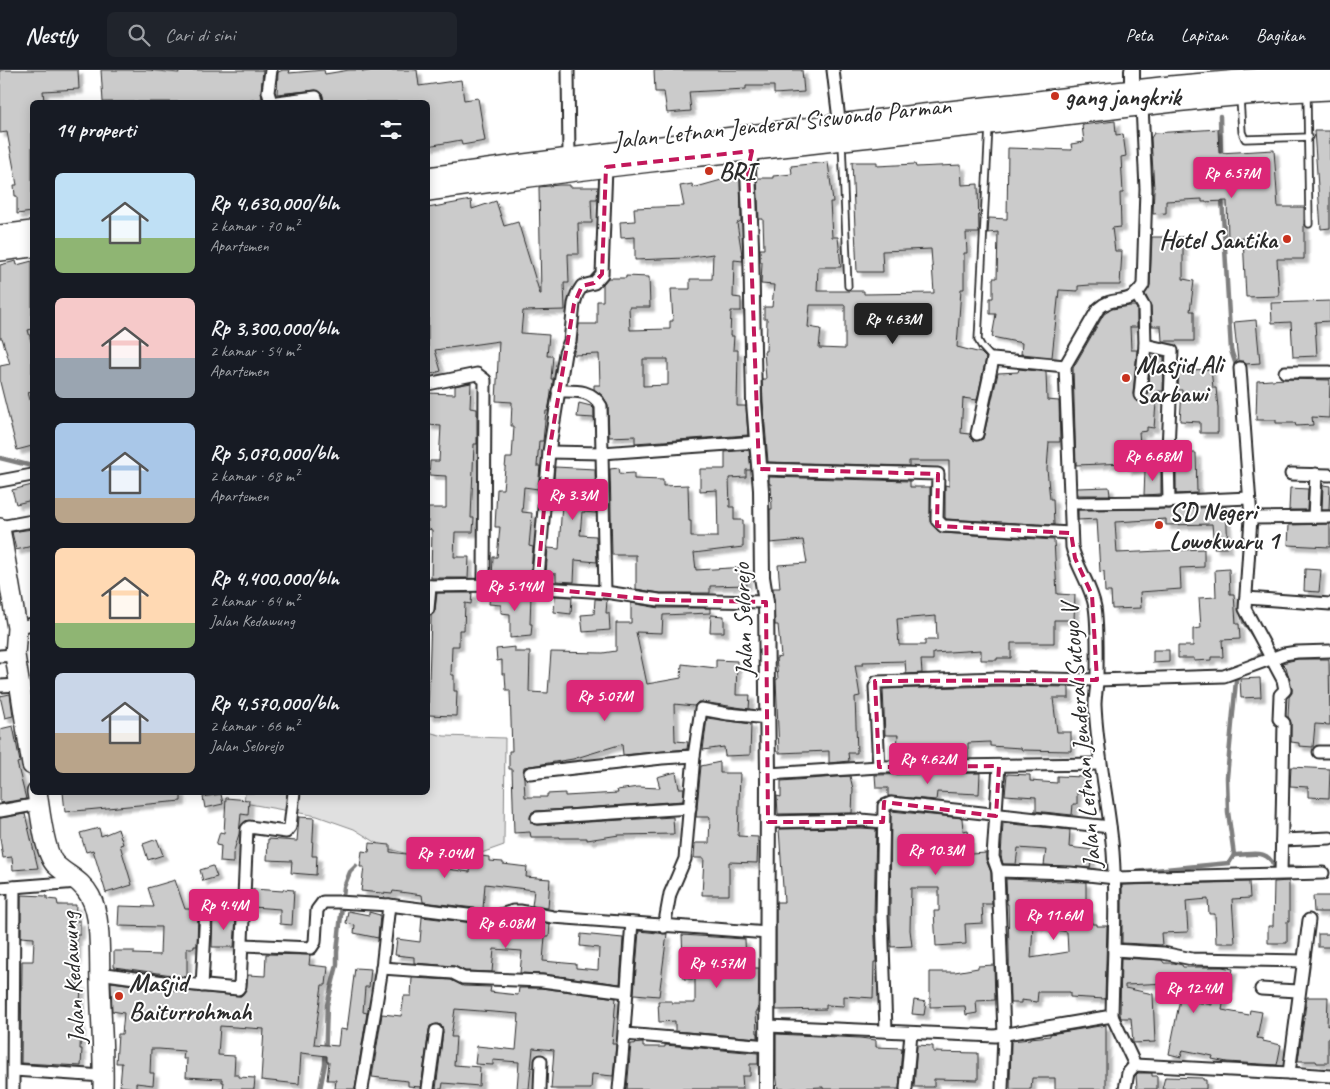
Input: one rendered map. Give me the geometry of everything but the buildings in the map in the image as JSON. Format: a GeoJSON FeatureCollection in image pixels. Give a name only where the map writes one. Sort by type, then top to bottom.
{"type":"FeatureCollection","features":[{"type":"Feature","properties":{"kind":"main road"},"geometry":{"type":"LineString","coordinates":[[1137,98],[1270,77],[1330,74]]}},
{"type":"Feature","properties":{"kind":"main road"},"geometry":{"type":"LineString","coordinates":[[1137,98],[1240,96],[1330,90]]}},
{"type":"Feature","properties":{"kind":"main road","name":"Jalan Letnan Jenderal Siswondo Parman"},"geometry":{"type":"LineString","coordinates":[[430,177],[569,157],[840,131],[1137,98]]}},
{"type":"Feature","properties":{"kind":"main road","name":"Jalan Letnan Jenderal Siswondo Parman"},"geometry":{"type":"LineString","coordinates":[[906,124],[990,124],[1137,98]]}},
{"type":"Feature","properties":{"kind":"main road","name":"Jalan Letnan Jenderal Siswondo Parman"},"geometry":{"type":"LineString","coordinates":[[430,191],[606,167],[752,151],[840,131]]}},
{"type":"Feature","properties":{"kind":"main road"},"geometry":{"type":"LineString","coordinates":[[0,236],[30,231]]}},
{"type":"Feature","properties":{"kind":"main road"},"geometry":{"type":"LineString","coordinates":[[0,251],[30,247]]}},
{"type":"Feature","properties":{"kind":"main road"},"geometry":{"type":"LineString","coordinates":[[0,536],[25,626],[8,656],[28,708],[30,736]]}},
{"type":"Feature","properties":{"kind":"main road","name":"Jalan Kedawung"},"geometry":{"type":"LineString","coordinates":[[38,798],[48,851],[55,865],[80,882],[90,896],[95,909],[99,937],[103,1082]]}},
{"type":"Feature","properties":{"kind":"street"},"geometry":{"type":"LineString","coordinates":[[270,100],[268,92],[271,70]]}},
{"type":"Feature","properties":{"kind":"street"},"geometry":{"type":"LineString","coordinates":[[568,70],[569,157]]}},
{"type":"Feature","properties":{"kind":"street"},"geometry":{"type":"LineString","coordinates":[[833,70],[840,131]]}},
{"type":"Feature","properties":{"kind":"street"},"geometry":{"type":"LineString","coordinates":[[977,434],[993,359],[1065,366],[1098,309],[1104,304],[1131,298],[1137,294],[1143,285],[1146,189],[1137,98],[1132,70]]}},
{"type":"Feature","properties":{"kind":"street"},"geometry":{"type":"LineString","coordinates":[[293,100],[316,97],[317,100]]}},
{"type":"Feature","properties":{"kind":"street","name":"Jalan Selorejo"},"geometry":{"type":"LineString","coordinates":[[752,151],[748,169],[754,402],[759,469],[762,577],[766,602],[768,718],[767,1089]]}},
{"type":"Feature","properties":{"kind":"street"},"geometry":{"type":"LineString","coordinates":[[537,588],[549,452],[565,353],[570,342],[576,294],[582,286],[594,283],[602,274],[606,167]]}},
{"type":"Feature","properties":{"kind":"street"},"geometry":{"type":"LineString","coordinates":[[1137,294],[1144,307],[1145,345],[1140,395]]}},
{"type":"Feature","properties":{"kind":"street"},"geometry":{"type":"LineString","coordinates":[[1145,345],[1172,351],[1168,451],[1169,502]]}},
{"type":"Feature","properties":{"kind":"street","name":"Jalan Letnan Jenderal Sutoyo V"},"geometry":{"type":"LineString","coordinates":[[1065,366],[1072,547],[1075,558],[1088,582],[1096,610],[1097,680],[1095,704],[1100,764],[1110,827],[1115,878],[1112,1016]]}},
{"type":"Feature","properties":{"kind":"street"},"geometry":{"type":"LineString","coordinates":[[1240,368],[1245,499],[1251,518],[1245,609],[1283,680],[1285,690],[1280,695],[1279,719],[1284,724],[1281,870]]}},
{"type":"Feature","properties":{"kind":"street"},"geometry":{"type":"LineString","coordinates":[[1285,372],[1330,372]]}},
{"type":"Feature","properties":{"kind":"street"},"geometry":{"type":"LineString","coordinates":[[430,384],[477,374],[485,380],[484,586]]}},
{"type":"Feature","properties":{"kind":"street"},"geometry":{"type":"LineString","coordinates":[[558,391],[588,393],[597,399],[601,406],[605,592]]}},
{"type":"Feature","properties":{"kind":"street"},"geometry":{"type":"LineString","coordinates":[[549,452],[602,453],[757,442]]}},
{"type":"Feature","properties":{"kind":"street"},"geometry":{"type":"LineString","coordinates":[[759,469],[938,474],[937,520],[943,526],[1071,533]]}},
{"type":"Feature","properties":{"kind":"street"},"geometry":{"type":"LineString","coordinates":[[1291,474],[1330,475]]}},
{"type":"Feature","properties":{"kind":"street"},"geometry":{"type":"LineString","coordinates":[[1314,517],[1316,474]]}},
{"type":"Feature","properties":{"kind":"street"},"geometry":{"type":"LineString","coordinates":[[0,481],[30,475]]}},
{"type":"Feature","properties":{"kind":"street"},"geometry":{"type":"LineString","coordinates":[[1070,503],[1245,499]]}},
{"type":"Feature","properties":{"kind":"street"},"geometry":{"type":"LineString","coordinates":[[1251,518],[1330,517]]}},
{"type":"Feature","properties":{"kind":"street"},"geometry":{"type":"LineString","coordinates":[[0,536],[30,522]]}},
{"type":"Feature","properties":{"kind":"street"},"geometry":{"type":"LineString","coordinates":[[430,586],[537,588],[605,592],[659,600],[766,602]]}},
{"type":"Feature","properties":{"kind":"street"},"geometry":{"type":"LineString","coordinates":[[1246,598],[1330,604]]}},
{"type":"Feature","properties":{"kind":"street"},"geometry":{"type":"LineString","coordinates":[[879,767],[877,682],[1000,678],[1097,680],[1224,676],[1284,654],[1330,651]]}},
{"type":"Feature","properties":{"kind":"street"},"geometry":{"type":"LineString","coordinates":[[0,686],[20,685]]}},
{"type":"Feature","properties":{"kind":"street"},"geometry":{"type":"LineString","coordinates":[[664,926],[670,894],[686,859],[694,756],[701,709],[768,718]]}},
{"type":"Feature","properties":{"kind":"street"},"geometry":{"type":"LineString","coordinates":[[530,773],[694,756]]}},
{"type":"Feature","properties":{"kind":"street"},"geometry":{"type":"LineString","coordinates":[[768,774],[879,767],[1100,764]]}},
{"type":"Feature","properties":{"kind":"street"},"geometry":{"type":"LineString","coordinates":[[999,766],[993,857],[998,870],[1004,1034],[1002,1089]]}},
{"type":"Feature","properties":{"kind":"street"},"geometry":{"type":"LineString","coordinates":[[99,973],[238,989],[240,986],[248,828],[286,832],[290,827],[294,795]]}},
{"type":"Feature","properties":{"kind":"street"},"geometry":{"type":"LineString","coordinates":[[0,811],[38,798]]}},
{"type":"Feature","properties":{"kind":"street"},"geometry":{"type":"LineString","coordinates":[[886,1030],[882,916],[884,806],[891,803],[1110,827]]}},
{"type":"Feature","properties":{"kind":"street"},"geometry":{"type":"LineString","coordinates":[[537,818],[690,808]]}},
{"type":"Feature","properties":{"kind":"street"},"geometry":{"type":"LineString","coordinates":[[768,822],[861,820],[883,822]]}},
{"type":"Feature","properties":{"kind":"street"},"geometry":{"type":"LineString","coordinates":[[1282,840],[1330,838]]}},
{"type":"Feature","properties":{"kind":"street"},"geometry":{"type":"LineString","coordinates":[[998,870],[1070,873],[1115,878],[1281,870],[1323,873]]}},
{"type":"Feature","properties":{"kind":"street"},"geometry":{"type":"LineString","coordinates":[[0,888],[80,882]]}},
{"type":"Feature","properties":{"kind":"street"},"geometry":{"type":"LineString","coordinates":[[13,1089],[14,887]]}},
{"type":"Feature","properties":{"kind":"street"},"geometry":{"type":"LineString","coordinates":[[242,945],[311,948],[315,942],[316,910],[323,902],[389,905],[491,918],[513,911],[520,911],[553,917],[768,933]]}},
{"type":"Feature","properties":{"kind":"street"},"geometry":{"type":"LineString","coordinates":[[362,1089],[382,968],[389,905]]}},
{"type":"Feature","properties":{"kind":"street"},"geometry":{"type":"LineString","coordinates":[[202,986],[207,908],[243,909]]}},
{"type":"Feature","properties":{"kind":"street"},"geometry":{"type":"LineString","coordinates":[[1289,1072],[1309,920]]}},
{"type":"Feature","properties":{"kind":"street"},"geometry":{"type":"LineString","coordinates":[[618,1089],[625,1034],[626,992],[632,923]]}},
{"type":"Feature","properties":{"kind":"street"},"geometry":{"type":"LineString","coordinates":[[1114,950],[1163,953],[1192,959],[1303,961]]}},
{"type":"Feature","properties":{"kind":"street"},"geometry":{"type":"LineString","coordinates":[[382,968],[453,973],[463,978],[542,982],[626,992]]}},
{"type":"Feature","properties":{"kind":"street"},"geometry":{"type":"LineString","coordinates":[[1261,989],[1299,991]]}},
{"type":"Feature","properties":{"kind":"street"},"geometry":{"type":"LineString","coordinates":[[768,1026],[886,1030],[911,1033],[1004,1034],[1112,1016],[1135,1065]]}},
{"type":"Feature","properties":{"kind":"street"},"geometry":{"type":"LineString","coordinates":[[428,1089],[436,1031]]}},
{"type":"Feature","properties":{"kind":"street"},"geometry":{"type":"LineString","coordinates":[[906,1089],[911,1033]]}},
{"type":"Feature","properties":{"kind":"street"},"geometry":{"type":"LineString","coordinates":[[625,1034],[768,1046]]}},
{"type":"Feature","properties":{"kind":"street"},"geometry":{"type":"LineString","coordinates":[[540,1089],[541,1062]]}},
{"type":"Feature","properties":{"kind":"street"},"geometry":{"type":"LineString","coordinates":[[1135,1065],[1289,1072],[1330,1076]]}},
{"type":"Feature","properties":{"kind":"street"},"geometry":{"type":"LineString","coordinates":[[1125,1089],[1128,1073],[1135,1065]]}},
{"type":"Feature","properties":{"kind":"street"},"geometry":{"type":"LineString","coordinates":[[14,1070],[103,1082]]}},
{"type":"Feature","properties":{"kind":"lane"},"geometry":{"type":"LineString","coordinates":[[1307,91],[1309,224]]}},
{"type":"Feature","properties":{"kind":"lane"},"geometry":{"type":"LineString","coordinates":[[1240,96],[1242,132],[1246,139],[1309,137]]}},
{"type":"Feature","properties":{"kind":"lane"},"geometry":{"type":"LineString","coordinates":[[990,124],[978,340],[993,359]]}},
{"type":"Feature","properties":{"kind":"lane"},"geometry":{"type":"LineString","coordinates":[[840,131],[848,286]]}},
{"type":"Feature","properties":{"kind":"highlighted area"},"geometry":{"type":"Polygon","coordinates":[[[752,151],[748,169],[759,469],[938,474],[937,526],[1071,533],[1075,558],[1092,595],[1097,680],[875,681],[879,767],[999,766],[996,816],[884,802],[883,822],[768,822],[766,602],[659,600],[537,588],[549,452],[574,304],[582,286],[594,283],[602,274],[606,167],[752,151]]]}},
{"type":"Feature","properties":{"kind":"shaded area"},"geometry":{"type":"Polygon","coordinates":[[[430,732],[444,736],[505,738],[504,845],[456,862],[428,859],[385,848],[354,829],[317,816],[244,803],[245,795],[430,795],[430,732]]]}},
{"type":"Feature","properties":{"kind":"waterway"},"geometry":{"type":"LineString","coordinates":[[1220,116],[1221,157]]}},
{"type":"Feature","properties":{"kind":"waterway"},"geometry":{"type":"LineString","coordinates":[[1222,197],[1231,350],[1237,368]]}},
{"type":"Feature","properties":{"kind":"waterway"},"geometry":{"type":"LineString","coordinates":[[0,458],[30,466]]}},
{"type":"Feature","properties":{"kind":"waterway"},"geometry":{"type":"LineString","coordinates":[[1242,612],[1244,622],[1255,638]]}},
{"type":"Feature","properties":{"kind":"waterway"},"geometry":{"type":"LineString","coordinates":[[1247,663],[1262,654],[1261,647]]}},
{"type":"Feature","properties":{"kind":"waterway"},"geometry":{"type":"LineString","coordinates":[[1239,672],[1236,681],[1227,777],[1228,812],[1234,855],[1258,854],[1267,857],[1275,867],[1308,868]]}},
{"type":"Feature","properties":{"kind":"waterway"},"geometry":{"type":"LineString","coordinates":[[1134,872],[1229,863],[1234,855]]}},
{"type":"Feature","properties":{"kind":"waterway"},"geometry":{"type":"LineString","coordinates":[[320,1089],[325,1064],[327,1005],[337,965],[344,887],[350,872],[356,866]]}},
{"type":"Feature","properties":{"kind":"place","name":"gang jangkrik"},"geometry":{"type":"Point","coordinates":[1055,96]}},
{"type":"Feature","properties":{"kind":"place","name":"BRI"},"geometry":{"type":"Point","coordinates":[709,171]}},
{"type":"Feature","properties":{"kind":"place","name":"Hotel Santika"},"geometry":{"type":"Point","coordinates":[1287,239]}},
{"type":"Feature","properties":{"kind":"place","name":"Masjid Ali Sarbawi"},"geometry":{"type":"Point","coordinates":[1126,378]}},
{"type":"Feature","properties":{"kind":"place","name":"SD Negeri Lowokwaru 1"},"geometry":{"type":"Point","coordinates":[1159,525]}},
{"type":"Feature","properties":{"kind":"place","name":"Masjid Baiturrohmah"},"geometry":{"type":"Point","coordinates":[119,996]}}]}
